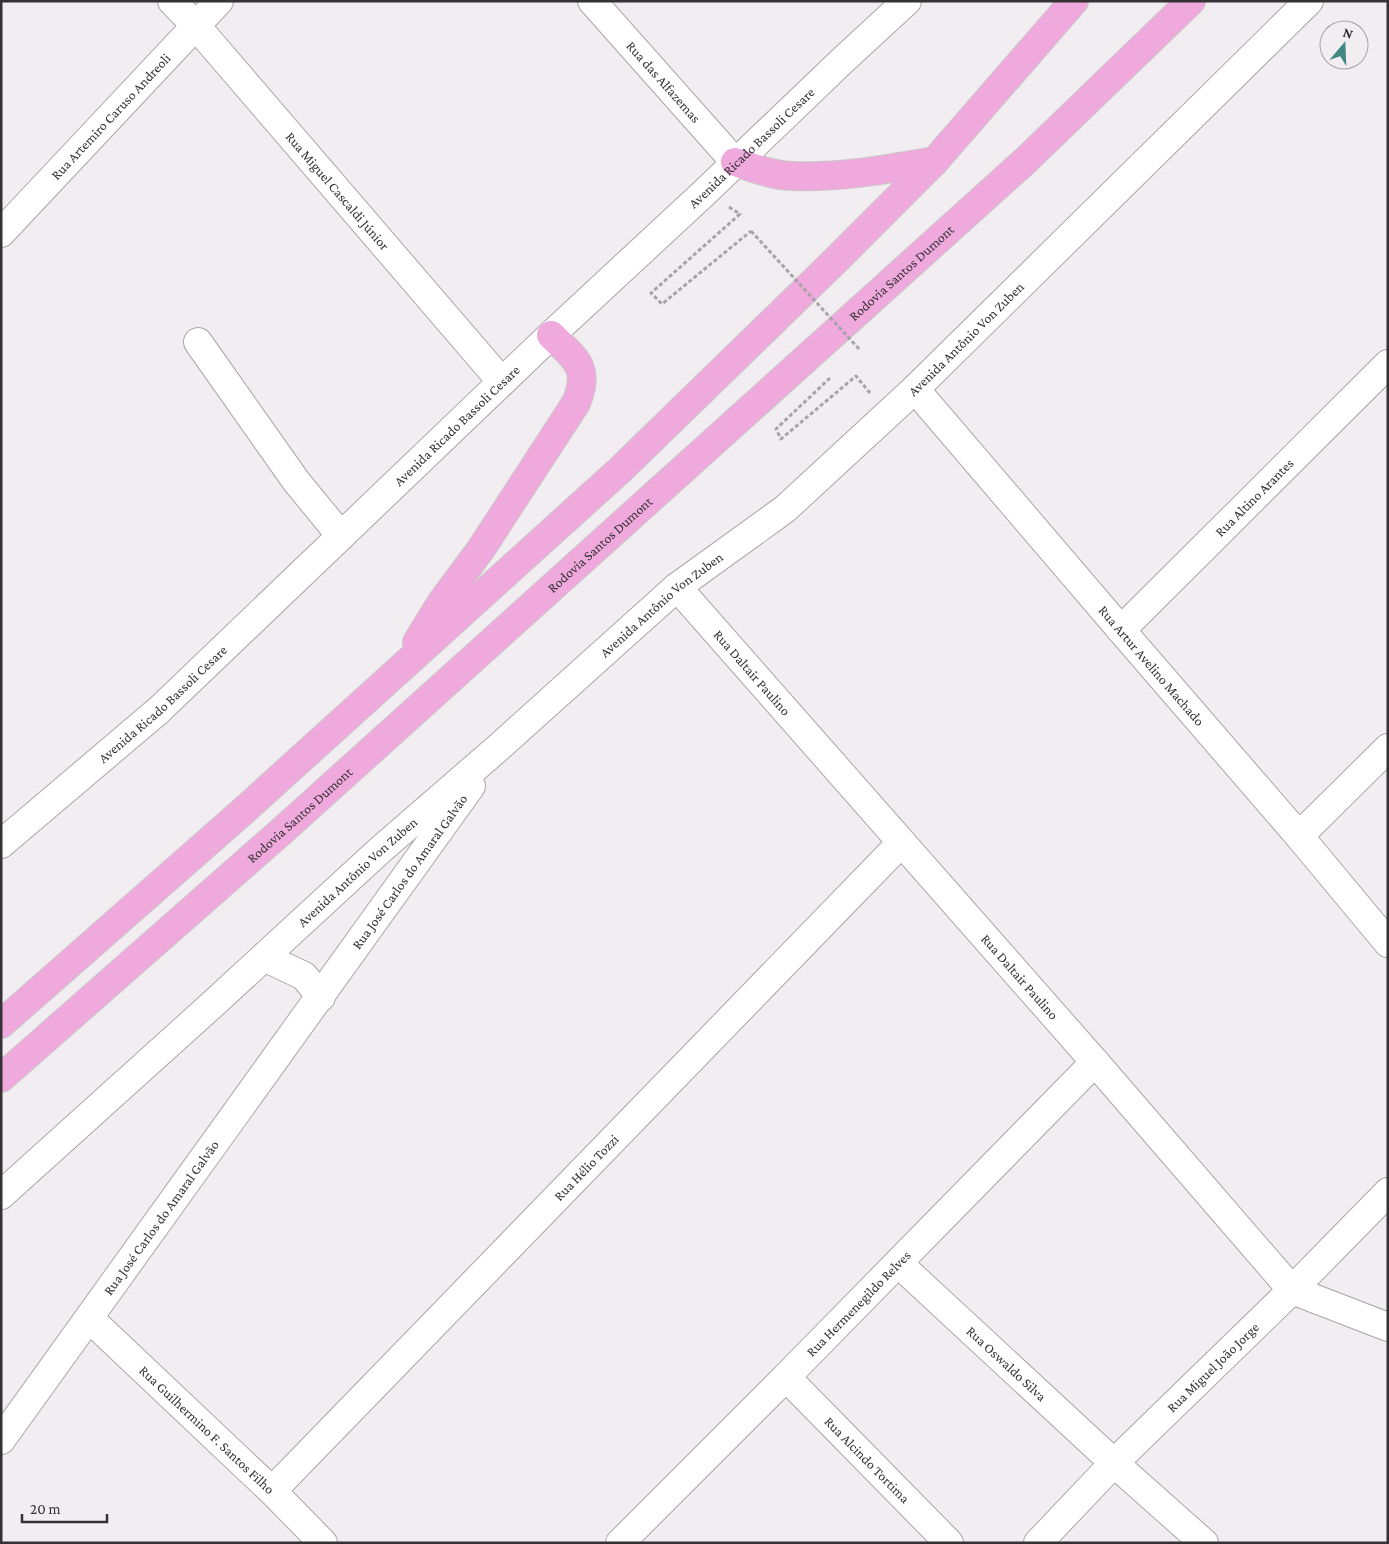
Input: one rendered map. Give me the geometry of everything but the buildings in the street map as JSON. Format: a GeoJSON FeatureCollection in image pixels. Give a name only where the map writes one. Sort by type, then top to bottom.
{"type":"FeatureCollection","features":[{"type":"Feature","properties":{"kind":"highway"},"geometry":{"type":"LineString","coordinates":[[1,1024],[80,956],[620,470],[834,262],[934,161],[1074,1]]}},
{"type":"Feature","properties":{"kind":"highway","name":"Rodovia Santos Dumont"},"geometry":{"type":"LineString","coordinates":[[1,1078],[320,798],[1010,175],[1191,1]]}},
{"type":"Feature","properties":{"kind":"highway"},"geometry":{"type":"LineString","coordinates":[[735,162],[762,171],[794,176],[858,174],[934,161]]}},
{"type":"Feature","properties":{"kind":"highway"},"geometry":{"type":"LineString","coordinates":[[400,669],[441,603],[481,549],[576,403],[582,386],[581,368],[551,334]]}},
{"type":"Feature","properties":{"kind":"street","name":"Rua Miguel Cascaldi Júnior"},"geometry":{"type":"LineString","coordinates":[[172,1],[196,26],[502,382]]}},
{"type":"Feature","properties":{"kind":"street","name":"Rua Artemiro Caruso Andreoli"},"geometry":{"type":"LineString","coordinates":[[1,233],[219,1]]}},
{"type":"Feature","properties":{"kind":"street","name":"Rua das Alfazemas"},"geometry":{"type":"LineString","coordinates":[[592,1],[735,162]]}},
{"type":"Feature","properties":{"kind":"street","name":"Avenida Ricado Bassoli Cesare"},"geometry":{"type":"LineString","coordinates":[[1,844],[160,710],[551,334],[704,193],[907,1]]}},
{"type":"Feature","properties":{"kind":"street","name":"Avenida Antônio Von Zuben"},"geometry":{"type":"LineString","coordinates":[[1,1195],[379,852],[678,588],[785,509],[915,389],[1309,1]]}},
{"type":"Feature","properties":{"kind":"street"},"geometry":{"type":"LineString","coordinates":[[198,342],[296,481],[341,536]]}},
{"type":"Feature","properties":{"kind":"street","name":"Rua Altino Arantes"},"geometry":{"type":"LineString","coordinates":[[1121,630],[1388,364]]}},
{"type":"Feature","properties":{"kind":"street","name":"Rua Artur Avelino Machado"},"geometry":{"type":"LineString","coordinates":[[915,389],[1299,836],[1388,943]]}},
{"type":"Feature","properties":{"kind":"street","name":"Rua Daltair Paulino"},"geometry":{"type":"LineString","coordinates":[[678,588],[1095,1062],[1292,1290],[1388,1327]]}},
{"type":"Feature","properties":{"kind":"street","name":"Rua José Carlos do Amaral Galvão"},"geometry":{"type":"LineString","coordinates":[[1,1440],[90,1319],[500,747]]}},
{"type":"Feature","properties":{"kind":"street"},"geometry":{"type":"LineString","coordinates":[[1299,836],[1388,748]]}},
{"type":"Feature","properties":{"kind":"street","name":"Rua Hélio Tozzi"},"geometry":{"type":"LineString","coordinates":[[272,1491],[901,843]]}},
{"type":"Feature","properties":{"kind":"street"},"geometry":{"type":"LineString","coordinates":[[264,957],[304,976],[321,997]]}},
{"type":"Feature","properties":{"kind":"street","name":"Rua Hermenegildo Relves"},"geometry":{"type":"LineString","coordinates":[[620,1543],[786,1378],[1095,1062]]}},
{"type":"Feature","properties":{"kind":"street","name":"Rua Miguel João Jorge"},"geometry":{"type":"LineString","coordinates":[[1038,1543],[1114,1463],[1292,1290],[1388,1192]]}},
{"type":"Feature","properties":{"kind":"street","name":"Rua Oswaldo Silva"},"geometry":{"type":"LineString","coordinates":[[898,1262],[1114,1463],[1204,1543]]}},
{"type":"Feature","properties":{"kind":"street","name":"Rua Guilhermino F. Santos Filho"},"geometry":{"type":"LineString","coordinates":[[90,1319],[272,1491],[323,1543]]}},
{"type":"Feature","properties":{"kind":"street","name":"Rua Alcindo Tortima"},"geometry":{"type":"LineString","coordinates":[[786,1378],[948,1543]]}},
{"type":"Feature","properties":{"kind":"path"},"geometry":{"type":"LineString","coordinates":[[704,193],[740,214],[651,293],[662,304],[751,231],[860,350]]}},
{"type":"Feature","properties":{"kind":"path"},"geometry":{"type":"LineString","coordinates":[[832,376],[776,429],[781,439],[856,376],[887,414]]}}]}
